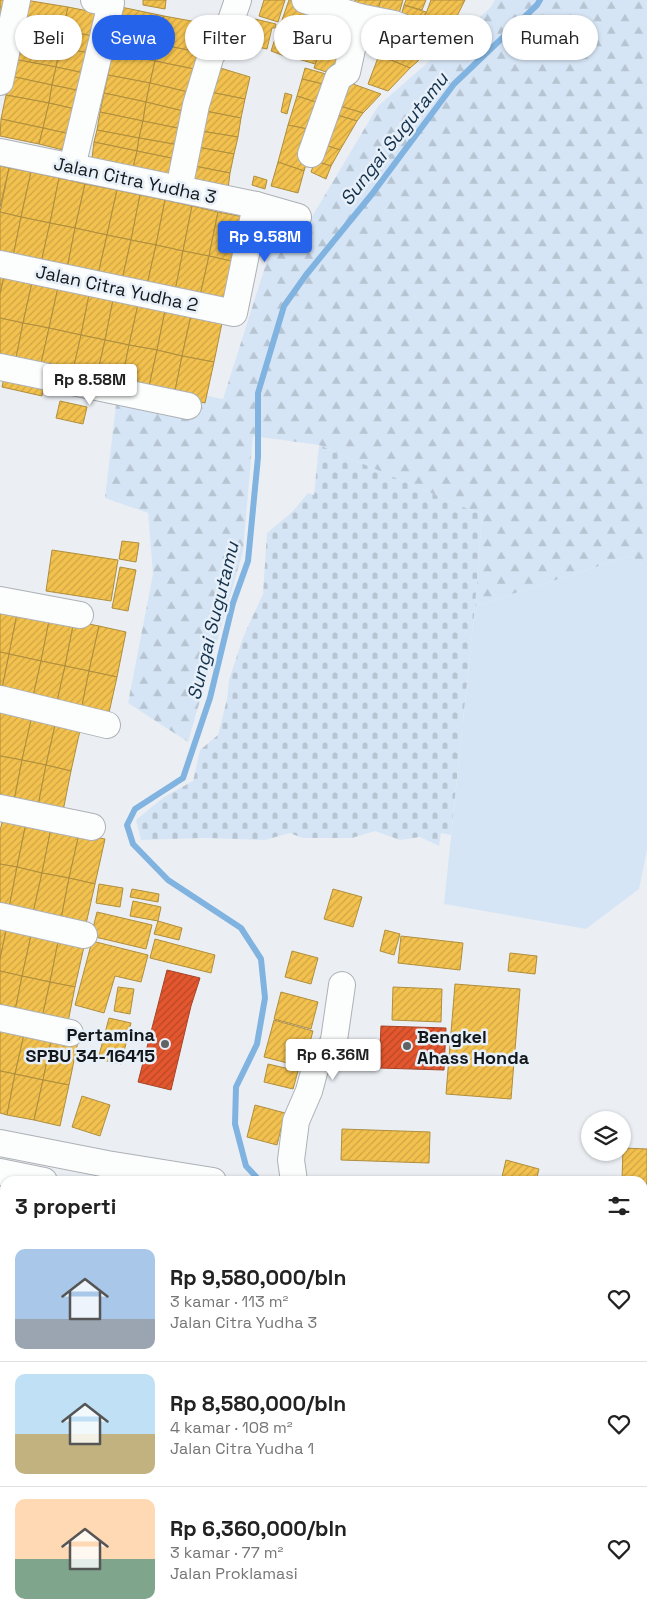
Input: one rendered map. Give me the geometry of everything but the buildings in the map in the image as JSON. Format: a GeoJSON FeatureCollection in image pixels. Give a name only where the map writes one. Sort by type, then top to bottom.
{"type":"FeatureCollection","features":[{"type":"Feature","properties":{"kind":"street"},"geometry":{"type":"LineString","coordinates":[[0,82],[16,0]]}},
{"type":"Feature","properties":{"kind":"street"},"geometry":{"type":"LineString","coordinates":[[72,167],[111,4],[94,0]]}},
{"type":"Feature","properties":{"kind":"street"},"geometry":{"type":"LineString","coordinates":[[179,189],[196,105],[211,55],[225,38],[238,0]]}},
{"type":"Feature","properties":{"kind":"street"},"geometry":{"type":"LineString","coordinates":[[305,0],[359,17],[347,72],[338,78],[311,154]]}},
{"type":"Feature","properties":{"kind":"street","name":"Jalan Citra Yudha 3"},"geometry":{"type":"LineString","coordinates":[[0,152],[256,205],[298,217]]}},
{"type":"Feature","properties":{"kind":"street","name":"Jalan Citra Yudha 2"},"geometry":{"type":"LineString","coordinates":[[0,264],[234,313],[256,205]]}},
{"type":"Feature","properties":{"kind":"street"},"geometry":{"type":"LineString","coordinates":[[0,367],[188,406]]}},
{"type":"Feature","properties":{"kind":"street"},"geometry":{"type":"LineString","coordinates":[[0,600],[80,615]]}},
{"type":"Feature","properties":{"kind":"street"},"geometry":{"type":"LineString","coordinates":[[0,699],[107,725]]}},
{"type":"Feature","properties":{"kind":"street"},"geometry":{"type":"LineString","coordinates":[[0,808],[92,827]]}},
{"type":"Feature","properties":{"kind":"street"},"geometry":{"type":"LineString","coordinates":[[0,916],[84,934]]}},
{"type":"Feature","properties":{"kind":"street"},"geometry":{"type":"LineString","coordinates":[[293,1176],[291,1160],[296,1121],[309,1092],[316,1065],[331,1047],[334,1040],[342,984]]}},
{"type":"Feature","properties":{"kind":"street"},"geometry":{"type":"LineString","coordinates":[[0,1018],[70,1033]]}},
{"type":"Feature","properties":{"kind":"street"},"geometry":{"type":"LineString","coordinates":[[0,1143],[107,1164],[182,1176]]}},
{"type":"Feature","properties":{"kind":"street"},"geometry":{"type":"LineString","coordinates":[[0,1172],[20,1176]]}},
{"type":"Feature","properties":{"kind":"green space"},"geometry":{"type":"Polygon","coordinates":[[[495,0],[647,0],[647,568],[630,556],[475,606],[482,515],[319,445],[253,436],[243,551],[188,742],[128,703],[153,574],[148,513],[105,498],[119,379],[223,399],[272,245],[301,235],[378,106],[431,60],[492,60],[492,15],[482,15],[495,0]]]}},
{"type":"Feature","properties":{"kind":"green space"},"geometry":{"type":"Polygon","coordinates":[[[319,445],[482,515],[475,606],[451,835],[441,833],[439,846],[420,837],[400,840],[375,831],[352,838],[302,838],[290,833],[265,840],[205,838],[141,840],[136,820],[164,797],[193,781],[200,750],[218,735],[227,699],[229,680],[244,635],[263,594],[267,533],[293,511],[308,493],[314,495],[319,445]]]}},
{"type":"Feature","properties":{"kind":"green space"},"geometry":{"type":"Polygon","coordinates":[[[630,556],[647,568],[647,850],[639,889],[586,929],[444,904],[475,606],[630,556]]]}},
{"type":"Feature","properties":{"kind":"waterway","name":"Sungai Sugutamu"},"geometry":{"type":"LineString","coordinates":[[255,1176],[246,1166],[235,1124],[236,1087],[257,1044],[265,998],[261,959],[241,928],[168,880],[133,844],[127,825],[135,809],[183,778],[210,698],[233,603],[248,561],[258,457],[258,393],[284,306],[306,275],[372,194],[454,84],[540,0]]}},
{"type":"Feature","properties":{"kind":"place","name":"Pertamina SPBU 34-16415"},"geometry":{"type":"Point","coordinates":[165,1044]}},
{"type":"Feature","properties":{"kind":"place","name":"Bengkel Ahass Honda"},"geometry":{"type":"Point","coordinates":[407,1046]}}]}
